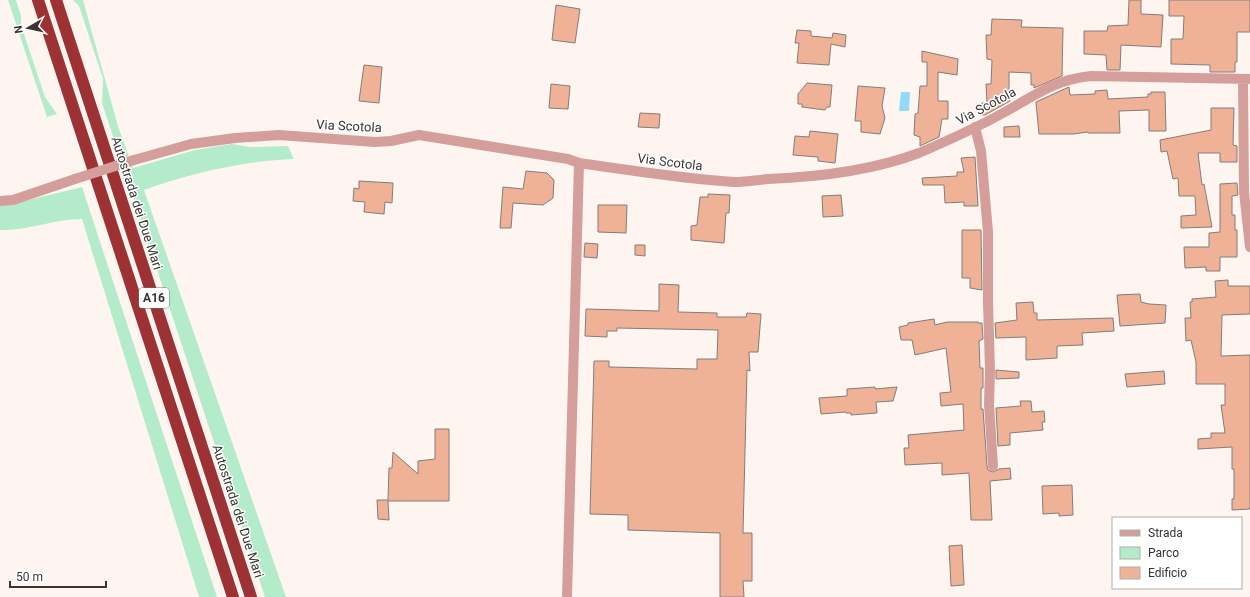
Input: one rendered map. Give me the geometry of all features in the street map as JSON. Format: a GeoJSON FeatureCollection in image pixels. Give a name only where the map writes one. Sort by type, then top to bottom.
{"type":"FeatureCollection","features":[{"type":"Feature","properties":{"kind":"highway","name":"A16"},"geometry":{"type":"LineString","coordinates":[[38,0],[233,597]]}},
{"type":"Feature","properties":{"kind":"highway","name":"Autostrada dei Due Mari"},"geometry":{"type":"LineString","coordinates":[[56,0],[251,597]]}},
{"type":"Feature","properties":{"kind":"street","name":"Via Scotola"},"geometry":{"type":"LineString","coordinates":[[0,201],[13,200],[134,160],[191,144],[235,138],[278,135],[375,142],[391,141],[419,135],[568,159],[579,163],[704,179],[736,182],[782,179],[841,173],[899,160],[975,127],[1050,85],[1072,78],[1091,76],[1247,79]]}},
{"type":"Feature","properties":{"kind":"street"},"geometry":{"type":"LineString","coordinates":[[1247,79],[1244,192],[1250,247]]}},
{"type":"Feature","properties":{"kind":"street"},"geometry":{"type":"LineString","coordinates":[[975,127],[982,150],[988,232],[989,404],[993,466]]}},
{"type":"Feature","properties":{"kind":"street"},"geometry":{"type":"LineString","coordinates":[[567,597],[579,163]]}},
{"type":"Feature","properties":{"kind":"green space"},"geometry":{"type":"Polygon","coordinates":[[[8,0],[16,0],[21,16],[21,25],[45,97],[57,114],[47,117],[8,0]]]}},
{"type":"Feature","properties":{"kind":"green space"},"geometry":{"type":"Polygon","coordinates":[[[73,0],[83,0],[118,126],[133,168],[195,150],[232,144],[250,147],[288,146],[294,159],[237,165],[180,178],[144,190],[286,597],[265,597],[102,103],[103,79],[79,6],[73,0]]]}},
{"type":"Feature","properties":{"kind":"green space"},"geometry":{"type":"Polygon","coordinates":[[[82,187],[217,597],[199,597],[82,219],[61,221],[21,229],[0,230],[0,205],[12,204],[82,187]]]}},
{"type":"Feature","properties":{"kind":"water"},"geometry":{"type":"Polygon","coordinates":[[[901,92],[910,92],[909,111],[899,111],[901,92]]]}},
{"type":"Feature","properties":{"kind":"building"},"geometry":{"type":"Polygon","coordinates":[[[1129,0],[1141,0],[1141,14],[1163,15],[1161,47],[1121,45],[1120,70],[1107,70],[1106,55],[1084,54],[1084,31],[1107,31],[1108,26],[1128,25],[1129,0]]]}},
{"type":"Feature","properties":{"kind":"building"},"geometry":{"type":"Polygon","coordinates":[[[1169,0],[1250,0],[1250,32],[1237,32],[1237,62],[1235,62],[1235,72],[1210,72],[1210,65],[1171,64],[1171,39],[1183,39],[1184,16],[1169,16],[1169,0]]]}},
{"type":"Feature","properties":{"kind":"building"},"geometry":{"type":"Polygon","coordinates":[[[556,5],[580,9],[575,43],[552,40],[556,5]]]}},
{"type":"Feature","properties":{"kind":"building"},"geometry":{"type":"Polygon","coordinates":[[[992,19],[1022,20],[1021,27],[1063,28],[1062,76],[1034,88],[1034,85],[1031,85],[1031,73],[1009,72],[1010,101],[985,115],[982,115],[982,103],[987,103],[986,84],[991,84],[992,60],[987,59],[986,35],[991,35],[992,19]]]}},
{"type":"Feature","properties":{"kind":"building"},"geometry":{"type":"Polygon","coordinates":[[[797,30],[811,31],[811,36],[832,38],[833,33],[846,35],[845,47],[831,44],[829,65],[797,63],[799,43],[795,43],[797,30]]]}},
{"type":"Feature","properties":{"kind":"building"},"geometry":{"type":"Polygon","coordinates":[[[922,51],[958,59],[957,75],[938,72],[938,101],[948,101],[948,119],[942,119],[939,137],[920,146],[920,137],[914,135],[915,114],[918,113],[920,86],[927,86],[927,62],[922,62],[922,51]]]}},
{"type":"Feature","properties":{"kind":"building"},"geometry":{"type":"Polygon","coordinates":[[[364,65],[382,67],[379,103],[359,101],[364,65]]]}},
{"type":"Feature","properties":{"kind":"building"},"geometry":{"type":"Polygon","coordinates":[[[807,83],[832,85],[830,107],[827,107],[825,110],[802,107],[802,104],[798,104],[798,94],[807,83]]]}},
{"type":"Feature","properties":{"kind":"building"},"geometry":{"type":"Polygon","coordinates":[[[551,84],[570,86],[568,109],[549,108],[551,84]]]}},
{"type":"Feature","properties":{"kind":"building"},"geometry":{"type":"Polygon","coordinates":[[[858,86],[885,88],[882,106],[885,118],[880,134],[861,132],[861,121],[855,121],[858,86]]]}},
{"type":"Feature","properties":{"kind":"building"},"geometry":{"type":"Polygon","coordinates":[[[1069,87],[1070,95],[1095,94],[1095,91],[1107,90],[1108,99],[1148,97],[1148,94],[1151,94],[1151,92],[1165,92],[1166,131],[1149,131],[1149,110],[1119,111],[1120,133],[1088,132],[1073,134],[1039,134],[1036,102],[1069,87]]]}},
{"type":"Feature","properties":{"kind":"building"},"geometry":{"type":"Polygon","coordinates":[[[1211,108],[1234,108],[1233,145],[1237,146],[1237,162],[1220,162],[1220,153],[1198,153],[1202,185],[1204,184],[1212,227],[1181,228],[1181,216],[1196,215],[1195,196],[1179,196],[1178,178],[1173,179],[1167,151],[1161,152],[1160,140],[1211,130],[1211,108]]]}},
{"type":"Feature","properties":{"kind":"building"},"geometry":{"type":"Polygon","coordinates":[[[640,113],[660,114],[659,128],[638,127],[640,113]]]}},
{"type":"Feature","properties":{"kind":"building"},"geometry":{"type":"Polygon","coordinates":[[[1019,126],[1020,137],[1004,137],[1004,127],[1019,126]]]}},
{"type":"Feature","properties":{"kind":"building"},"geometry":{"type":"Polygon","coordinates":[[[810,131],[838,134],[835,163],[818,161],[818,157],[793,155],[795,136],[809,137],[810,131]]]}},
{"type":"Feature","properties":{"kind":"building"},"geometry":{"type":"Polygon","coordinates":[[[975,157],[978,206],[964,206],[964,202],[945,203],[944,185],[923,185],[922,178],[957,176],[957,172],[964,172],[961,158],[975,157]]]}},
{"type":"Feature","properties":{"kind":"building"},"geometry":{"type":"Polygon","coordinates":[[[526,171],[547,173],[554,180],[553,198],[543,205],[513,203],[511,228],[500,228],[503,187],[523,189],[526,171]]]}},
{"type":"Feature","properties":{"kind":"building"},"geometry":{"type":"Polygon","coordinates":[[[359,181],[393,183],[392,203],[385,202],[384,214],[364,212],[365,202],[353,201],[354,188],[359,189],[359,181]]]}},
{"type":"Feature","properties":{"kind":"building"},"geometry":{"type":"Polygon","coordinates":[[[1237,183],[1238,195],[1232,196],[1232,215],[1235,215],[1235,230],[1237,230],[1237,257],[1220,257],[1220,271],[1206,271],[1206,267],[1185,268],[1184,247],[1209,247],[1209,233],[1220,232],[1220,184],[1237,183]]]}},
{"type":"Feature","properties":{"kind":"building"},"geometry":{"type":"Polygon","coordinates":[[[708,194],[730,195],[729,213],[726,213],[724,243],[691,240],[691,226],[697,225],[700,197],[708,197],[708,194]]]}},
{"type":"Feature","properties":{"kind":"building"},"geometry":{"type":"Polygon","coordinates":[[[841,195],[843,216],[823,217],[822,196],[841,195]]]}},
{"type":"Feature","properties":{"kind":"building"},"geometry":{"type":"Polygon","coordinates":[[[598,205],[627,205],[626,233],[598,232],[598,205]]]}},
{"type":"Feature","properties":{"kind":"building"},"geometry":{"type":"Polygon","coordinates":[[[962,230],[981,230],[982,290],[970,288],[970,278],[962,278],[962,230]]]}},
{"type":"Feature","properties":{"kind":"building"},"geometry":{"type":"Polygon","coordinates":[[[585,243],[598,244],[597,258],[584,257],[585,243]]]}},
{"type":"Feature","properties":{"kind":"building"},"geometry":{"type":"Polygon","coordinates":[[[635,245],[645,245],[645,256],[635,255],[635,245]]]}},
{"type":"Feature","properties":{"kind":"building"},"geometry":{"type":"Polygon","coordinates":[[[1228,280],[1228,286],[1250,286],[1250,314],[1222,315],[1221,356],[1250,355],[1250,509],[1232,510],[1232,499],[1234,499],[1234,469],[1232,469],[1232,447],[1198,449],[1198,439],[1211,438],[1211,433],[1225,433],[1221,405],[1225,405],[1225,384],[1196,384],[1196,362],[1191,340],[1186,341],[1185,318],[1191,318],[1190,302],[1192,302],[1192,299],[1216,297],[1215,281],[1228,280]]]}},
{"type":"Feature","properties":{"kind":"building"},"geometry":{"type":"Polygon","coordinates":[[[659,284],[679,285],[678,312],[717,313],[717,317],[746,317],[747,313],[761,314],[758,352],[749,352],[750,371],[747,370],[743,533],[752,533],[752,581],[743,581],[744,597],[720,597],[720,533],[628,530],[628,515],[590,514],[594,361],[609,361],[609,367],[697,369],[697,359],[717,359],[718,330],[617,328],[617,331],[607,331],[607,337],[585,336],[586,309],[659,311],[659,284]]]}},
{"type":"Feature","properties":{"kind":"building"},"geometry":{"type":"Polygon","coordinates":[[[1140,294],[1141,302],[1166,305],[1165,323],[1120,326],[1117,295],[1140,294]]]}},
{"type":"Feature","properties":{"kind":"building"},"geometry":{"type":"Polygon","coordinates":[[[1033,302],[1034,313],[1037,313],[1037,320],[1113,318],[1114,331],[1082,333],[1083,345],[1057,346],[1057,358],[1026,360],[1026,337],[996,338],[995,323],[1017,320],[1016,303],[1033,302]]]}},
{"type":"Feature","properties":{"kind":"building"},"geometry":{"type":"Polygon","coordinates":[[[934,319],[935,325],[947,322],[982,323],[983,339],[979,341],[980,368],[983,368],[981,409],[983,409],[987,466],[988,470],[993,472],[999,469],[1010,468],[1011,479],[990,481],[992,520],[971,520],[969,473],[942,475],[942,463],[905,465],[904,448],[909,448],[908,435],[964,430],[963,404],[941,406],[940,393],[951,392],[946,348],[915,355],[912,340],[901,340],[899,327],[908,325],[908,323],[934,319]]]}},
{"type":"Feature","properties":{"kind":"building"},"geometry":{"type":"Polygon","coordinates":[[[996,370],[1019,372],[1019,378],[996,379],[996,370]]]}},
{"type":"Feature","properties":{"kind":"building"},"geometry":{"type":"Polygon","coordinates":[[[1164,371],[1165,384],[1127,387],[1125,374],[1164,371]]]}},
{"type":"Feature","properties":{"kind":"building"},"geometry":{"type":"Polygon","coordinates":[[[875,387],[875,389],[897,387],[893,401],[876,402],[877,413],[851,415],[851,413],[846,412],[821,414],[819,398],[847,396],[847,389],[875,387]]]}},
{"type":"Feature","properties":{"kind":"building"},"geometry":{"type":"Polygon","coordinates":[[[1020,401],[1031,401],[1032,412],[1044,411],[1045,422],[1042,422],[1043,430],[1010,433],[1010,445],[998,446],[996,408],[1021,406],[1020,401]]]}},
{"type":"Feature","properties":{"kind":"building"},"geometry":{"type":"Polygon","coordinates":[[[435,429],[449,429],[449,501],[388,501],[389,520],[378,519],[377,500],[388,500],[389,468],[392,468],[393,452],[418,474],[418,461],[435,459],[435,429]]]}},
{"type":"Feature","properties":{"kind":"building"},"geometry":{"type":"Polygon","coordinates":[[[1072,485],[1073,515],[1059,516],[1059,513],[1043,514],[1042,486],[1072,485]]]}},
{"type":"Feature","properties":{"kind":"building"},"geometry":{"type":"Polygon","coordinates":[[[962,545],[964,585],[951,586],[949,546],[962,545]]]}}]}
